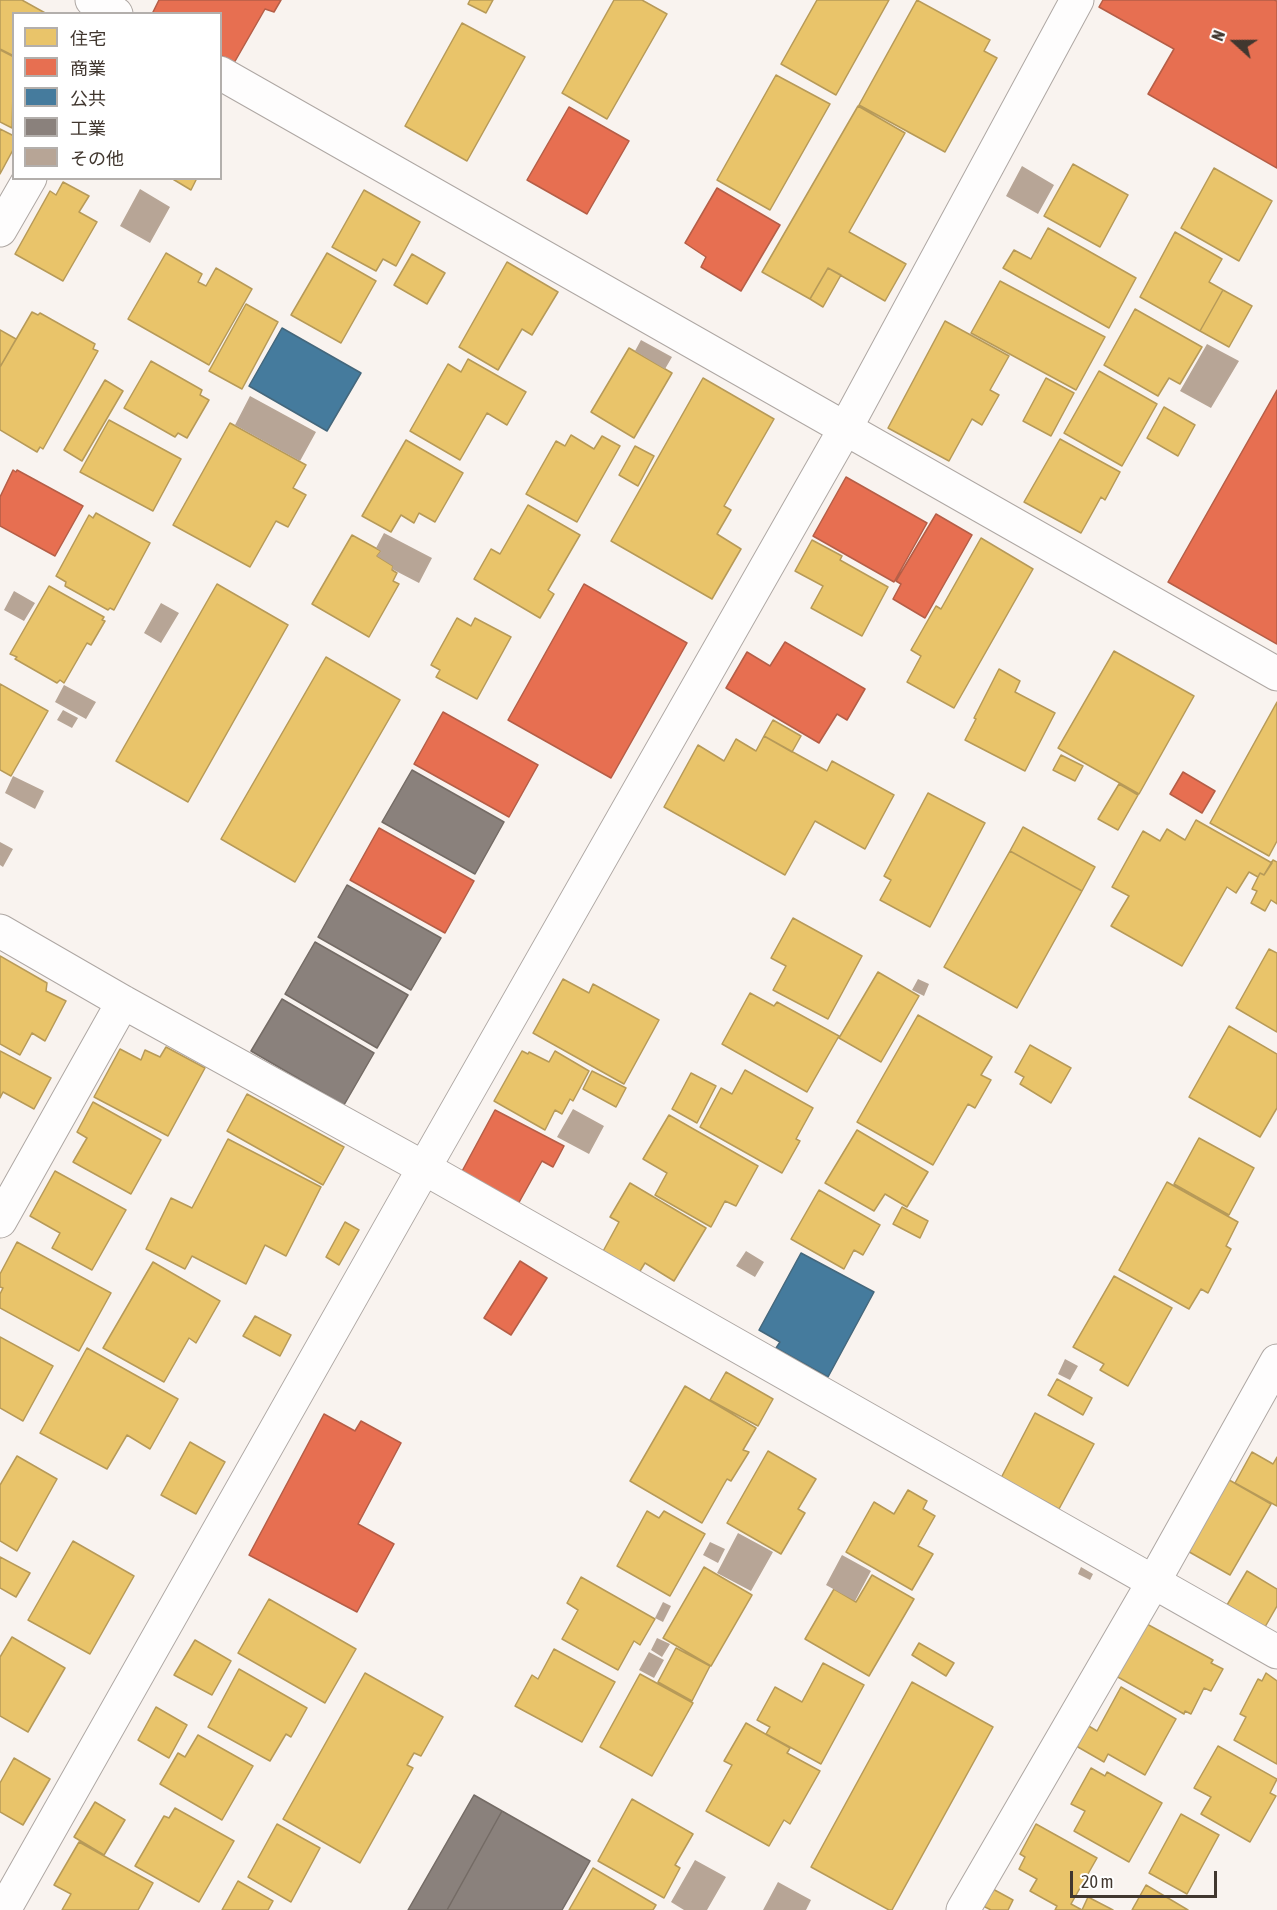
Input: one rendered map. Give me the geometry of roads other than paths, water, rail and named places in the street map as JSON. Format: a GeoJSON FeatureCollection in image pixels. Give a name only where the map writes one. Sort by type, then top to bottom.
{"type":"FeatureCollection","features":[{"type":"Feature","properties":{"kind":"street"},"geometry":{"type":"LineString","coordinates":[[92,0],[113,12]]}},
{"type":"Feature","properties":{"kind":"street"},"geometry":{"type":"LineString","coordinates":[[4,1910],[845,429],[1077,0]]}},
{"type":"Feature","properties":{"kind":"street"},"geometry":{"type":"LineString","coordinates":[[222,74],[1277,674]]}},
{"type":"Feature","properties":{"kind":"street"},"geometry":{"type":"LineString","coordinates":[[0,230],[29,180]]}},
{"type":"Feature","properties":{"kind":"street"},"geometry":{"type":"LineString","coordinates":[[0,932],[424,1168],[1277,1652]]}},
{"type":"Feature","properties":{"kind":"street"},"geometry":{"type":"LineString","coordinates":[[0,1221],[123,1002]]}},
{"type":"Feature","properties":{"kind":"street"},"geometry":{"type":"LineString","coordinates":[[963,1910],[1154,1581],[1277,1361]]}}]}
